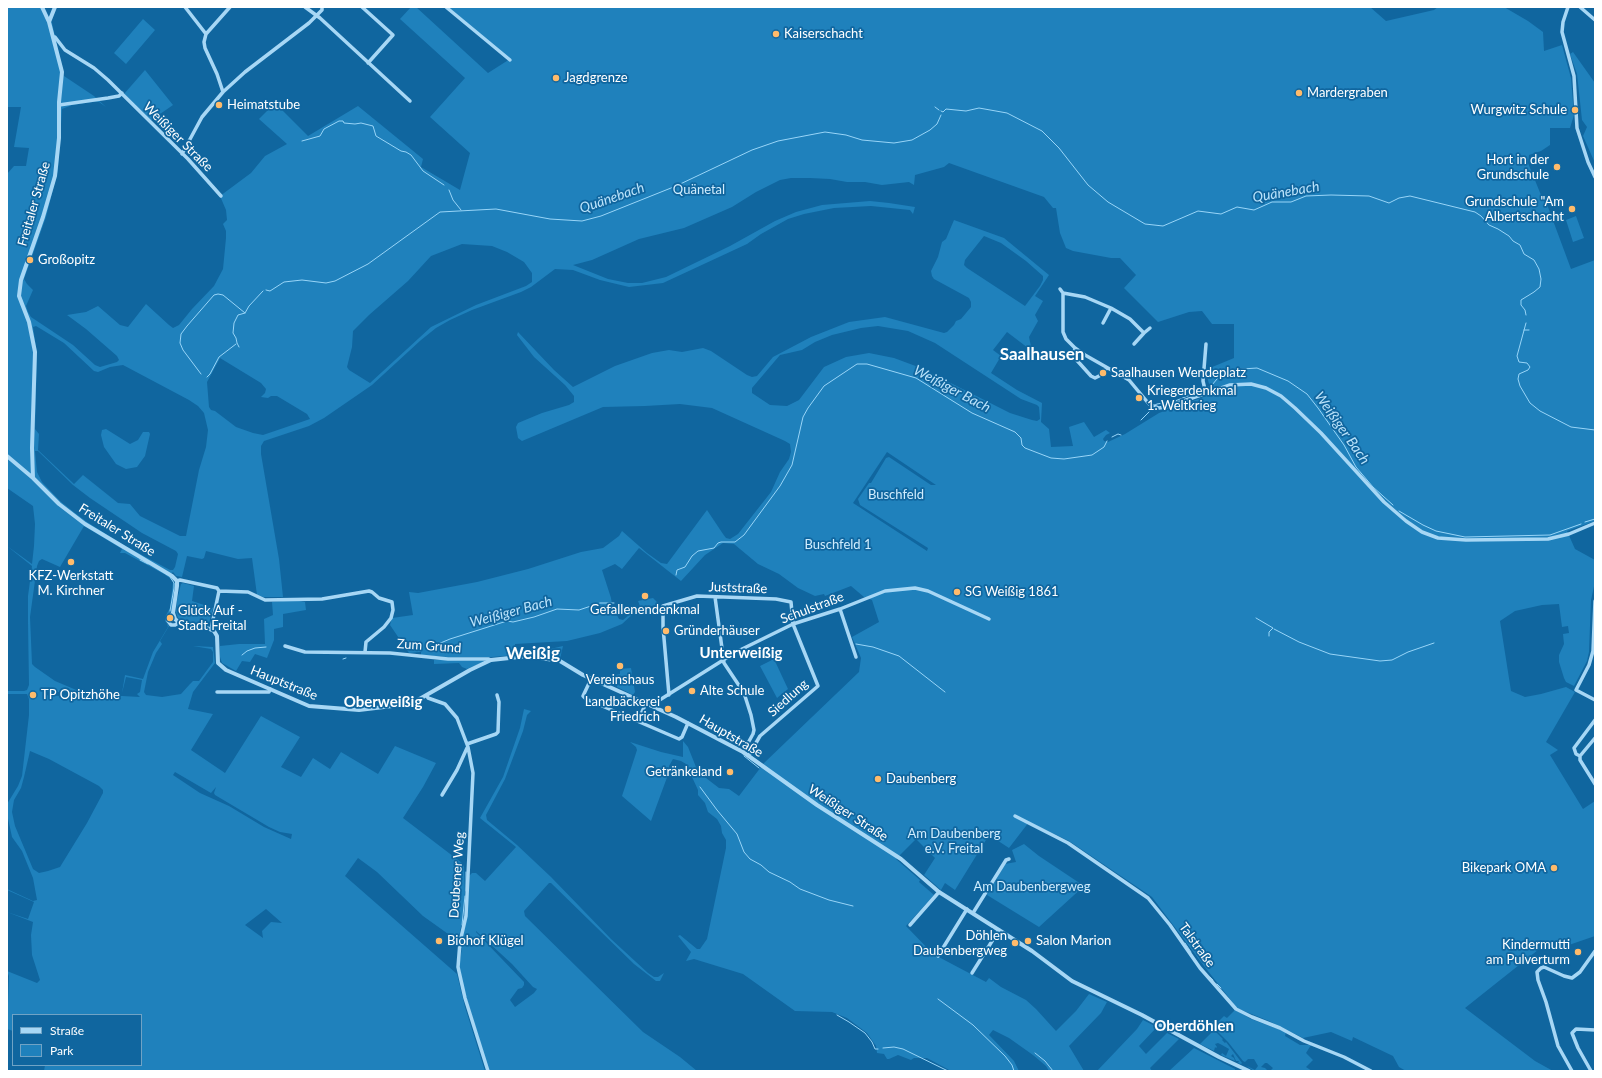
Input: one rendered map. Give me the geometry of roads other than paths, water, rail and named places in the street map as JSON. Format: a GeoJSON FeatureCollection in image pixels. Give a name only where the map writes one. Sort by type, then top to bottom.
{"type":"FeatureCollection","features":[{"type":"Feature","properties":{"kind":"street","name":"Freitaler Straße"},"geometry":{"type":"LineString","coordinates":[[33,478],[32,448],[35,352],[29,322],[19,296],[21,280],[43,217],[55,176],[59,138],[58,105],[62,72],[49,22],[42,7]]}},
{"type":"Feature","properties":{"kind":"street"},"geometry":{"type":"LineString","coordinates":[[49,22],[55,7]]}},
{"type":"Feature","properties":{"kind":"street"},"geometry":{"type":"LineString","coordinates":[[185,7],[206,34]]}},
{"type":"Feature","properties":{"kind":"street"},"geometry":{"type":"LineString","coordinates":[[223,92],[204,42],[206,34],[230,7]]}},
{"type":"Feature","properties":{"kind":"street"},"geometry":{"type":"LineString","coordinates":[[306,7],[410,101]]}},
{"type":"Feature","properties":{"kind":"street"},"geometry":{"type":"LineString","coordinates":[[182,154],[202,117],[223,92],[245,72],[291,37],[316,15],[322,7]]}},
{"type":"Feature","properties":{"kind":"street"},"geometry":{"type":"LineString","coordinates":[[362,7],[393,35],[368,63]]}},
{"type":"Feature","properties":{"kind":"street"},"geometry":{"type":"LineString","coordinates":[[446,7],[510,60]]}},
{"type":"Feature","properties":{"kind":"street"},"geometry":{"type":"LineString","coordinates":[[1568,7],[1562,22],[1562,32],[1574,76],[1577,128],[1595,177]]}},
{"type":"Feature","properties":{"kind":"street"},"geometry":{"type":"LineString","coordinates":[[1580,7],[1595,20]]}},
{"type":"Feature","properties":{"kind":"street","name":"Weißiger Straße"},"geometry":{"type":"LineString","coordinates":[[53,37],[55,37],[65,50],[99,72],[122,93],[221,196]]}},
{"type":"Feature","properties":{"kind":"street"},"geometry":{"type":"LineString","coordinates":[[58,105],[119,96],[122,93]]}},
{"type":"Feature","properties":{"kind":"street"},"geometry":{"type":"LineString","coordinates":[[1060,289],[1063,293],[1063,332],[1066,339],[1075,348],[1091,359],[1129,380],[1144,400],[1152,406],[1158,408],[1166,407],[1192,399],[1205,391],[1230,385],[1251,384],[1266,388],[1281,396],[1311,424],[1384,502],[1406,521],[1422,532],[1438,538],[1491,540],[1548,538],[1569,534],[1595,523]]}},
{"type":"Feature","properties":{"kind":"street"},"geometry":{"type":"LineString","coordinates":[[1063,293],[1085,297],[1111,308],[1130,319],[1144,332]]}},
{"type":"Feature","properties":{"kind":"street"},"geometry":{"type":"LineString","coordinates":[[1103,323],[1111,308]]}},
{"type":"Feature","properties":{"kind":"street"},"geometry":{"type":"LineString","coordinates":[[1134,344],[1144,332],[1150,328]]}},
{"type":"Feature","properties":{"kind":"street"},"geometry":{"type":"LineString","coordinates":[[1205,391],[1206,344]]}},
{"type":"Feature","properties":{"kind":"street"},"geometry":{"type":"LineString","coordinates":[[1075,348],[1073,356],[1091,376],[1095,378],[1107,368]]}},
{"type":"Feature","properties":{"kind":"street","name":"Freitaler Straße"},"geometry":{"type":"LineString","coordinates":[[7,456],[81,521],[104,537],[168,573],[177,581]]}},
{"type":"Feature","properties":{"kind":"street"},"geometry":{"type":"LineString","coordinates":[[173,613],[178,623],[182,625],[211,629],[219,591],[215,588],[180,580],[177,581],[173,613],[168,618],[168,621],[171,625],[178,623]]}},
{"type":"Feature","properties":{"kind":"street","name":"Schulstraße"},"geometry":{"type":"LineString","coordinates":[[654,706],[658,701],[736,652],[793,624],[840,609],[885,591],[915,588],[935,593],[989,619]]}},
{"type":"Feature","properties":{"kind":"street","name":"Zum Grund"},"geometry":{"type":"LineString","coordinates":[[219,591],[248,592],[266,600],[322,599],[369,591],[372,592],[379,598],[392,602],[394,610],[391,618],[384,627],[366,642],[365,652]]}},
{"type":"Feature","properties":{"kind":"street","name":"Juststraße"},"geometry":{"type":"LineString","coordinates":[[669,695],[663,628],[663,606],[692,597],[776,599],[789,601],[792,604],[793,624]]}},
{"type":"Feature","properties":{"kind":"street"},"geometry":{"type":"LineString","coordinates":[[715,597],[724,663],[746,697],[754,730],[754,734],[743,752]]}},
{"type":"Feature","properties":{"kind":"street"},"geometry":{"type":"LineString","coordinates":[[1595,601],[1593,651],[1591,661],[1576,690],[1595,700]]}},
{"type":"Feature","properties":{"kind":"street"},"geometry":{"type":"LineString","coordinates":[[840,609],[856,657]]}},
{"type":"Feature","properties":{"kind":"street","name":"Siedlung"},"geometry":{"type":"LineString","coordinates":[[749,756],[759,737],[818,686],[793,624]]}},
{"type":"Feature","properties":{"kind":"street","name":"Hauptstraße"},"geometry":{"type":"LineString","coordinates":[[211,629],[217,636],[218,661],[226,670],[309,706],[346,710],[371,710],[409,704],[427,696],[470,670],[491,660],[528,656],[560,661],[591,679],[688,722],[743,752],[764,766]]}},
{"type":"Feature","properties":{"kind":"street","name":"Zum Grund"},"geometry":{"type":"LineString","coordinates":[[285,646],[305,652],[365,652],[448,659],[491,660]]}},
{"type":"Feature","properties":{"kind":"street","name":"Hauptstraße"},"geometry":{"type":"LineString","coordinates":[[591,679],[583,696],[584,698],[679,739],[682,737],[688,722]]}},
{"type":"Feature","properties":{"kind":"street"},"geometry":{"type":"LineString","coordinates":[[217,692],[269,692],[270,689]]}},
{"type":"Feature","properties":{"kind":"street"},"geometry":{"type":"LineString","coordinates":[[442,795],[457,770],[467,746],[498,732],[499,702],[497,695]]}},
{"type":"Feature","properties":{"kind":"street","name":"Deubener Weg"},"geometry":{"type":"LineString","coordinates":[[427,696],[428,698],[445,704],[451,710],[461,726],[473,773],[467,861],[466,916],[460,942],[458,967],[465,998],[488,1071]]}},
{"type":"Feature","properties":{"kind":"street"},"geometry":{"type":"LineString","coordinates":[[638,721],[646,703]]}},
{"type":"Feature","properties":{"kind":"street"},"geometry":{"type":"LineString","coordinates":[[1595,720],[1574,748],[1580,762],[1595,784]]}},
{"type":"Feature","properties":{"kind":"street"},"geometry":{"type":"LineString","coordinates":[[754,734],[759,737]]}},
{"type":"Feature","properties":{"kind":"street"},"geometry":{"type":"LineString","coordinates":[[1578,755],[1595,738]]}},
{"type":"Feature","properties":{"kind":"street","name":"Weißiger Straße"},"geometry":{"type":"LineString","coordinates":[[764,766],[817,805],[901,859],[939,892],[1036,953],[1072,981],[1142,1015],[1249,1071]]}},
{"type":"Feature","properties":{"kind":"street","name":"Talstraße"},"geometry":{"type":"LineString","coordinates":[[1015,816],[1068,843],[1148,898],[1173,928],[1200,968],[1236,1009],[1280,1028],[1304,1041],[1344,1057],[1371,1071]]}},
{"type":"Feature","properties":{"kind":"street"},"geometry":{"type":"LineString","coordinates":[[973,913],[1007,858],[1009,858]]}},
{"type":"Feature","properties":{"kind":"street"},"geometry":{"type":"LineString","coordinates":[[910,925],[939,892]]}},
{"type":"Feature","properties":{"kind":"street"},"geometry":{"type":"LineString","coordinates":[[938,956],[967,909]]}},
{"type":"Feature","properties":{"kind":"street"},"geometry":{"type":"LineString","coordinates":[[972,973],[999,930]]}},
{"type":"Feature","properties":{"kind":"street"},"geometry":{"type":"LineString","coordinates":[[1572,1071],[1558,1046],[1546,1002],[1538,980],[1538,972],[1544,967],[1566,977],[1574,977],[1580,972],[1595,950]]}},
{"type":"Feature","properties":{"kind":"street"},"geometry":{"type":"LineString","coordinates":[[1591,1071],[1572,1034],[1576,1029],[1595,1030]]}},
{"type":"Feature","properties":{"kind":"waterway"},"geometry":{"type":"LineString","coordinates":[[935,107],[939,110]]}},
{"type":"Feature","properties":{"kind":"waterway","name":"Quänebach"},"geometry":{"type":"LineString","coordinates":[[941,111],[943,112],[946,109],[966,111],[979,108],[1007,113],[1042,131],[1059,148],[1088,185],[1108,202],[1145,224],[1163,226],[1198,211],[1221,214],[1237,207],[1254,210],[1272,202],[1291,202],[1306,196],[1331,195],[1369,196],[1389,203],[1399,198],[1410,196],[1475,212],[1489,225],[1509,236],[1513,241],[1520,245],[1524,254],[1534,260],[1539,269],[1541,279],[1540,287],[1521,300],[1521,305],[1525,310],[1526,315]]}},
{"type":"Feature","properties":{"kind":"waterway","name":"Quänebach"},"geometry":{"type":"LineString","coordinates":[[266,290],[270,291],[284,282],[302,280],[326,283],[335,281],[368,264],[440,212],[496,209],[550,219],[582,221],[601,216],[676,186],[752,150],[778,141],[825,132],[846,135],[862,140],[894,143],[912,140],[930,130],[937,124],[941,115]]}},
{"type":"Feature","properties":{"kind":"waterway"},"geometry":{"type":"LineString","coordinates":[[302,141],[320,136],[324,129],[339,121],[343,121],[344,123],[361,123],[373,126],[376,136],[401,151],[411,155],[423,171],[444,185]]}},
{"type":"Feature","properties":{"kind":"waterway"},"geometry":{"type":"LineString","coordinates":[[449,190],[453,200],[461,210]]}},
{"type":"Feature","properties":{"kind":"waterway","name":"Quänebach"},"geometry":{"type":"LineString","coordinates":[[239,347],[233,333],[234,323],[238,315],[245,313],[249,306],[263,291]]}},
{"type":"Feature","properties":{"kind":"waterway"},"geometry":{"type":"LineString","coordinates":[[201,374],[183,350],[180,343],[181,334],[214,295],[223,295],[245,313]]}},
{"type":"Feature","properties":{"kind":"waterway","name":"Quänebach"},"geometry":{"type":"LineString","coordinates":[[1526,323],[1517,356],[1519,362],[1527,363],[1530,367],[1528,370],[1519,374],[1518,379],[1520,386],[1530,403],[1540,411],[1571,427],[1595,430]]}},
{"type":"Feature","properties":{"kind":"waterway","name":"Quänebach"},"geometry":{"type":"LineString","coordinates":[[1524,330],[1529,330]]}},
{"type":"Feature","properties":{"kind":"waterway"},"geometry":{"type":"LineString","coordinates":[[207,377],[219,357],[236,344]]}},
{"type":"Feature","properties":{"kind":"waterway","name":"Weißiger Bach"},"geometry":{"type":"LineString","coordinates":[[676,575],[677,570],[685,567],[692,556],[698,551],[714,548],[721,542],[735,542],[744,535],[780,486],[792,465],[803,417],[808,408],[824,386],[857,364],[867,364],[916,378],[972,413],[1015,432],[1021,438],[1022,445],[1025,448],[1051,458],[1064,459],[1092,455],[1104,447],[1107,441]]}},
{"type":"Feature","properties":{"kind":"waterway","name":"Weißiger Bach"},"geometry":{"type":"LineString","coordinates":[[1206,389],[1227,370],[1257,368],[1288,381],[1307,394],[1344,445],[1356,467],[1373,487],[1393,505]]}},
{"type":"Feature","properties":{"kind":"waterway","name":"Weißiger Bach"},"geometry":{"type":"LineString","coordinates":[[1155,405],[1175,401],[1203,390]]}},
{"type":"Feature","properties":{"kind":"waterway","name":"Weißiger Bach"},"geometry":{"type":"LineString","coordinates":[[1141,420],[1153,408]]}},
{"type":"Feature","properties":{"kind":"waterway","name":"Weißiger Bach"},"geometry":{"type":"LineString","coordinates":[[1112,437],[1118,434],[1121,435]]}},
{"type":"Feature","properties":{"kind":"waterway","name":"Weißiger Bach"},"geometry":{"type":"LineString","coordinates":[[1399,511],[1436,531],[1465,537],[1550,535],[1581,524]]}},
{"type":"Feature","properties":{"kind":"waterway","name":"Weißiger Bach"},"geometry":{"type":"LineString","coordinates":[[1585,522],[1595,519]]}},
{"type":"Feature","properties":{"kind":"waterway"},"geometry":{"type":"LineString","coordinates":[[140,560],[148,564]]}},
{"type":"Feature","properties":{"kind":"waterway"},"geometry":{"type":"LineString","coordinates":[[170,577],[174,583],[174,588],[170,611]]}},
{"type":"Feature","properties":{"kind":"waterway","name":"Weißiger Bach"},"geometry":{"type":"LineString","coordinates":[[431,647],[450,639],[507,621],[513,622],[534,617],[557,609],[579,610],[600,603],[614,603]]}},
{"type":"Feature","properties":{"kind":"waterway"},"geometry":{"type":"LineString","coordinates":[[1256,618],[1273,628],[1269,632],[1269,636]]}},
{"type":"Feature","properties":{"kind":"waterway"},"geometry":{"type":"LineString","coordinates":[[1274,629],[1299,642],[1330,654],[1380,661],[1392,660],[1408,652],[1434,643]]}},
{"type":"Feature","properties":{"kind":"waterway"},"geometry":{"type":"LineString","coordinates":[[856,644],[873,647],[899,656],[945,692]]}},
{"type":"Feature","properties":{"kind":"waterway"},"geometry":{"type":"LineString","coordinates":[[242,655],[255,648],[266,647]]}},
{"type":"Feature","properties":{"kind":"waterway"},"geometry":{"type":"LineString","coordinates":[[744,756],[759,768]]}},
{"type":"Feature","properties":{"kind":"waterway"},"geometry":{"type":"LineString","coordinates":[[700,787],[737,834],[744,852],[750,859],[761,865],[769,872],[790,882],[800,889],[829,900],[853,906]]}},
{"type":"Feature","properties":{"kind":"waterway"},"geometry":{"type":"LineString","coordinates":[[466,872],[466,891]]}},
{"type":"Feature","properties":{"kind":"waterway"},"geometry":{"type":"LineString","coordinates":[[462,925],[465,896]]}},
{"type":"Feature","properties":{"kind":"waterway"},"geometry":{"type":"LineString","coordinates":[[1185,943],[1191,952]]}},
{"type":"Feature","properties":{"kind":"waterway"},"geometry":{"type":"LineString","coordinates":[[1210,977],[1213,980]]}},
{"type":"Feature","properties":{"kind":"waterway"},"geometry":{"type":"LineString","coordinates":[[1217,984],[1221,988]]}},
{"type":"Feature","properties":{"kind":"waterway"},"geometry":{"type":"LineString","coordinates":[[938,999],[973,1025],[1005,1056],[1012,1065],[1014,1071]]}},
{"type":"Feature","properties":{"kind":"waterway"},"geometry":{"type":"LineString","coordinates":[[837,1015],[865,1033],[875,1049],[878,1049]]}},
{"type":"Feature","properties":{"kind":"waterway"},"geometry":{"type":"LineString","coordinates":[[883,1048],[894,1047],[903,1049],[948,1071]]}},
{"type":"Feature","properties":{"kind":"waterway"},"geometry":{"type":"LineString","coordinates":[[1035,1053],[1045,1061],[1053,1071]]}},
{"type":"Feature","properties":{"kind":"place","name":"Kaiserschacht"},"geometry":{"type":"Point","coordinates":[776,34]}},
{"type":"Feature","properties":{"kind":"place","name":"Jagdgrenze"},"geometry":{"type":"Point","coordinates":[556,78]}},
{"type":"Feature","properties":{"kind":"place","name":"Mardergraben"},"geometry":{"type":"Point","coordinates":[1299,93]}},
{"type":"Feature","properties":{"kind":"place","name":"Heimatstube"},"geometry":{"type":"Point","coordinates":[219,105]}},
{"type":"Feature","properties":{"kind":"place","name":"Wurgwitz Schule"},"geometry":{"type":"Point","coordinates":[1575,110]}},
{"type":"Feature","properties":{"kind":"place","name":"Hort in der Grundschule"},"geometry":{"type":"Point","coordinates":[1557,167]}},
{"type":"Feature","properties":{"kind":"place","name":"Grundschule \"Am Albertschacht"},"geometry":{"type":"Point","coordinates":[1572,209]}},
{"type":"Feature","properties":{"kind":"place","name":"Großopitz"},"geometry":{"type":"Point","coordinates":[30,260]}},
{"type":"Feature","properties":{"kind":"place","name":"Saalhausen Wendeplatz"},"geometry":{"type":"Point","coordinates":[1103,373]}},
{"type":"Feature","properties":{"kind":"place","name":"Kriegerdenkmal 1. Weltkrieg"},"geometry":{"type":"Point","coordinates":[1139,398]}},
{"type":"Feature","properties":{"kind":"place","name":"KFZ-Werkstatt M. Kirchner"},"geometry":{"type":"Point","coordinates":[71,562]}},
{"type":"Feature","properties":{"kind":"place","name":"SG Weißig 1861"},"geometry":{"type":"Point","coordinates":[957,592]}},
{"type":"Feature","properties":{"kind":"place","name":"Gefallenendenkmal"},"geometry":{"type":"Point","coordinates":[645,596]}},
{"type":"Feature","properties":{"kind":"place","name":"Glück Auf - Stadt Freital"},"geometry":{"type":"Point","coordinates":[170,618]}},
{"type":"Feature","properties":{"kind":"place","name":"Gründerhäuser"},"geometry":{"type":"Point","coordinates":[666,631]}},
{"type":"Feature","properties":{"kind":"place","name":"Vereinshaus"},"geometry":{"type":"Point","coordinates":[620,666]}},
{"type":"Feature","properties":{"kind":"place","name":"Alte Schule"},"geometry":{"type":"Point","coordinates":[692,691]}},
{"type":"Feature","properties":{"kind":"place","name":"TP Opitzhöhe"},"geometry":{"type":"Point","coordinates":[33,695]}},
{"type":"Feature","properties":{"kind":"place","name":"Landbäckerei Friedrich"},"geometry":{"type":"Point","coordinates":[668,709]}},
{"type":"Feature","properties":{"kind":"place","name":"Getränkeland"},"geometry":{"type":"Point","coordinates":[730,772]}},
{"type":"Feature","properties":{"kind":"place","name":"Daubenberg"},"geometry":{"type":"Point","coordinates":[878,779]}},
{"type":"Feature","properties":{"kind":"place","name":"Bikepark OMA"},"geometry":{"type":"Point","coordinates":[1554,868]}},
{"type":"Feature","properties":{"kind":"place","name":"Biohof Klügel"},"geometry":{"type":"Point","coordinates":[439,941]}},
{"type":"Feature","properties":{"kind":"place","name":"Salon Marion"},"geometry":{"type":"Point","coordinates":[1028,941]}},
{"type":"Feature","properties":{"kind":"place","name":"Döhlen Daubenbergweg"},"geometry":{"type":"Point","coordinates":[1015,943]}},
{"type":"Feature","properties":{"kind":"place","name":"Kindermutti am Pulverturm"},"geometry":{"type":"Point","coordinates":[1578,952]}},
{"type":"Feature","properties":{"kind":"district","name":"Saalhausen"},"geometry":{"type":"Point","coordinates":[1042,355]}},
{"type":"Feature","properties":{"kind":"district","name":"Unterweißig"},"geometry":{"type":"Point","coordinates":[741,653]}},
{"type":"Feature","properties":{"kind":"district","name":"Weißig"},"geometry":{"type":"Point","coordinates":[533,654]}},
{"type":"Feature","properties":{"kind":"district","name":"Oberweißig"},"geometry":{"type":"Point","coordinates":[383,702]}},
{"type":"Feature","properties":{"kind":"district","name":"Oberdöhlen"},"geometry":{"type":"Point","coordinates":[1194,1026]}},
{"type":"Feature","properties":{"kind":"park label","name":"Quänetal"},"geometry":{"type":"Point","coordinates":[699,190]}},
{"type":"Feature","properties":{"kind":"park label","name":"Buschfeld"},"geometry":{"type":"Point","coordinates":[896,495]}},
{"type":"Feature","properties":{"kind":"park label","name":"Buschfeld 1"},"geometry":{"type":"Point","coordinates":[838,545]}},
{"type":"Feature","properties":{"kind":"park label","name":"Am Daubenberg e.V. Freital"},"geometry":{"type":"Point","coordinates":[954,842]}},
{"type":"Feature","properties":{"kind":"park label","name":"Am Daubenbergweg"},"geometry":{"type":"Point","coordinates":[1032,887]}}]}
